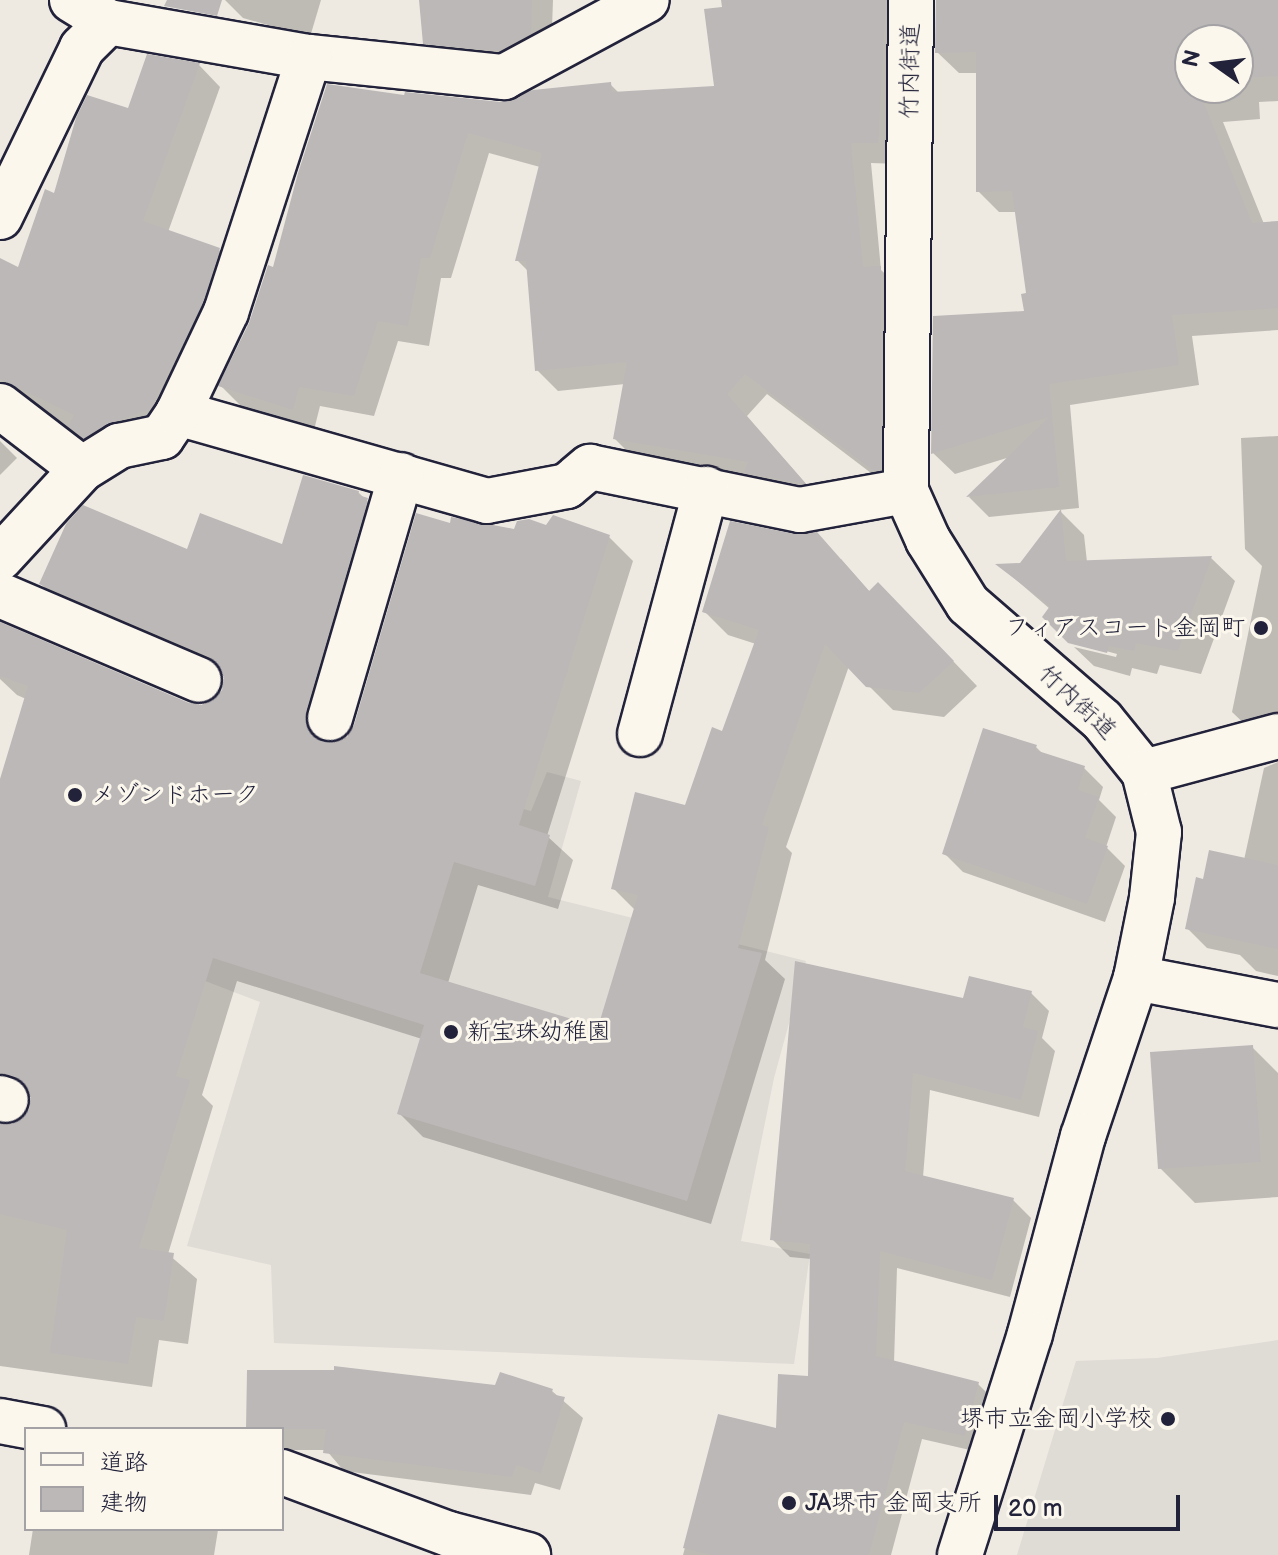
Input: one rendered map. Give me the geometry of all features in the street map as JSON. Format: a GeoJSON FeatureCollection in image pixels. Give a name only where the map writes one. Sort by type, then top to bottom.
{"type":"FeatureCollection","features":[{"type":"Feature","properties":{"kind":"street"},"geometry":{"type":"LineString","coordinates":[[0,217],[82,48],[90,11],[309,57],[504,77],[647,0]]}},
{"type":"Feature","properties":{"kind":"street","name":"竹内街道"},"geometry":{"type":"LineString","coordinates":[[911,0],[906,491],[928,540],[968,604],[1102,720],[1144,772],[1159,832],[1152,898],[1136,978],[1083,1136],[1030,1334],[960,1555]]}},
{"type":"Feature","properties":{"kind":"street"},"geometry":{"type":"LineString","coordinates":[[0,558],[82,469],[119,446],[162,437],[178,413],[226,312],[309,57]]}},
{"type":"Feature","properties":{"kind":"street"},"geometry":{"type":"LineString","coordinates":[[0,406],[82,469]]}},
{"type":"Feature","properties":{"kind":"street"},"geometry":{"type":"LineString","coordinates":[[178,413],[487,501],[567,486],[590,467],[800,510],[906,491]]}},
{"type":"Feature","properties":{"kind":"street"},"geometry":{"type":"LineString","coordinates":[[330,718],[401,475]]}},
{"type":"Feature","properties":{"kind":"street"},"geometry":{"type":"LineString","coordinates":[[640,734],[706,489]]}},
{"type":"Feature","properties":{"kind":"street"},"geometry":{"type":"LineString","coordinates":[[0,595],[199,680]]}},
{"type":"Feature","properties":{"kind":"street"},"geometry":{"type":"LineString","coordinates":[[1144,772],[1278,736]]}},
{"type":"Feature","properties":{"kind":"street"},"geometry":{"type":"LineString","coordinates":[[1136,978],[1278,1005]]}},
{"type":"Feature","properties":{"kind":"street"},"geometry":{"type":"LineString","coordinates":[[0,1421],[32,1427]]}},
{"type":"Feature","properties":{"kind":"street"},"geometry":{"type":"LineString","coordinates":[[284,1473],[449,1534],[528,1555]]}},
{"type":"Feature","properties":{"kind":"shaded area"},"geometry":{"type":"Polygon","coordinates":[[[547,772],[581,781],[548,897],[806,961],[774,1078],[741,1241],[810,1254],[794,1364],[274,1343],[271,1265],[187,1246],[260,1002],[140,956],[427,783],[531,811],[547,772]]]}},
{"type":"Feature","properties":{"kind":"shaded area","name":"堺市立金岡小学校"},"geometry":{"type":"Polygon","coordinates":[[[1278,1340],[1278,1555],[1017,1555],[1076,1361],[1157,1358],[1278,1340]]]}},
{"type":"Feature","properties":{"kind":"building"},"geometry":{"type":"Polygon","coordinates":[[[167,0],[222,0],[217,16],[164,6],[167,0]]]}},
{"type":"Feature","properties":{"kind":"building"},"geometry":{"type":"Polygon","coordinates":[[[419,0],[532,0],[531,34],[499,51],[423,44],[419,0]]]}},
{"type":"Feature","properties":{"kind":"building"},"geometry":{"type":"Polygon","coordinates":[[[721,0],[886,0],[878,143],[851,143],[863,267],[881,266],[881,470],[874,471],[745,374],[727,394],[806,484],[744,473],[748,462],[613,439],[627,362],[535,371],[526,261],[515,261],[542,153],[468,133],[430,258],[421,258],[408,326],[378,321],[354,396],[299,387],[293,410],[218,386],[249,323],[268,265],[273,267],[298,173],[327,84],[404,95],[405,92],[501,102],[533,90],[611,82],[612,92],[714,86],[704,9],[722,7],[721,0]]]}},
{"type":"Feature","properties":{"kind":"building"},"geometry":{"type":"Polygon","coordinates":[[[936,0],[1278,0],[1278,76],[1254,77],[1254,24],[1174,24],[1174,104],[1204,104],[1252,223],[1278,221],[1278,308],[1172,315],[1179,365],[1049,384],[1059,487],[966,497],[1049,417],[931,454],[933,316],[1024,311],[1021,294],[1026,293],[1012,191],[976,192],[976,52],[935,53],[936,0]]]}},
{"type":"Feature","properties":{"kind":"building"},"geometry":{"type":"Polygon","coordinates":[[[147,54],[200,63],[143,221],[220,248],[203,303],[150,409],[106,425],[84,439],[68,426],[74,415],[0,379],[0,258],[18,267],[45,189],[54,193],[76,118],[87,95],[128,108],[147,54]]]}},
{"type":"Feature","properties":{"kind":"building"},"geometry":{"type":"Polygon","coordinates":[[[303,475],[359,491],[358,495],[368,498],[306,711],[306,723],[311,735],[324,742],[347,737],[354,725],[416,513],[450,523],[451,517],[514,529],[517,521],[529,519],[546,525],[553,515],[610,535],[519,825],[550,835],[535,886],[454,862],[420,973],[598,1027],[638,895],[611,889],[635,792],[685,805],[712,727],[722,731],[759,630],[702,612],[730,521],[795,534],[817,532],[869,591],[878,582],[954,661],[919,693],[866,687],[825,644],[762,825],[769,827],[738,948],[762,953],[687,1201],[397,1114],[424,1025],[213,958],[176,1076],[190,1080],[139,1248],[174,1253],[164,1321],[136,1317],[128,1364],[50,1353],[67,1230],[0,1214],[0,1124],[12,1124],[23,1118],[29,1109],[31,1096],[24,1083],[0,1074],[0,779],[28,686],[0,676],[0,622],[189,703],[201,705],[213,700],[222,690],[224,678],[219,666],[210,657],[39,584],[66,524],[83,505],[187,549],[200,513],[282,544],[303,475]]]}},
{"type":"Feature","properties":{"kind":"building"},"geometry":{"type":"Polygon","coordinates":[[[1061,509],[1066,561],[1212,556],[1178,651],[1136,643],[1134,651],[1109,646],[1107,653],[1068,643],[1042,617],[1050,606],[995,564],[1020,563],[1061,509]]]}},
{"type":"Feature","properties":{"kind":"building"},"geometry":{"type":"Polygon","coordinates":[[[983,728],[1037,745],[1035,750],[1085,766],[1078,790],[1099,797],[1085,838],[1108,846],[1087,904],[942,854],[983,728]]]}},
{"type":"Feature","properties":{"kind":"building"},"geometry":{"type":"Polygon","coordinates":[[[1209,850],[1278,865],[1278,949],[1185,929],[1196,877],[1203,879],[1209,850]]]}},
{"type":"Feature","properties":{"kind":"building"},"geometry":{"type":"Polygon","coordinates":[[[795,961],[963,998],[969,976],[1032,991],[1023,1027],[1038,1031],[1021,1100],[913,1073],[905,1171],[1014,1198],[992,1280],[880,1251],[876,1356],[979,1382],[965,1436],[904,1422],[869,1555],[711,1555],[683,1548],[718,1414],[776,1428],[778,1374],[808,1376],[810,1244],[770,1240],[795,961]]]}},
{"type":"Feature","properties":{"kind":"building"},"geometry":{"type":"Polygon","coordinates":[[[1253,1045],[1261,1162],[1158,1169],[1150,1052],[1253,1045]]]}},
{"type":"Feature","properties":{"kind":"building"},"geometry":{"type":"Polygon","coordinates":[[[334,1366],[495,1385],[500,1372],[553,1389],[551,1394],[565,1397],[541,1473],[516,1465],[512,1477],[323,1453],[326,1429],[246,1427],[247,1370],[334,1370],[334,1366]]]}},
{"type":"Feature","properties":{"kind":"place","name":"フィアスコート金岡町"},"geometry":{"type":"Point","coordinates":[1261,628]}},
{"type":"Feature","properties":{"kind":"place","name":"メゾンドホーク"},"geometry":{"type":"Point","coordinates":[75,795]}},
{"type":"Feature","properties":{"kind":"place","name":"新宝珠幼稚園"},"geometry":{"type":"Point","coordinates":[451,1032]}},
{"type":"Feature","properties":{"kind":"place","name":"堺市立金岡小学校"},"geometry":{"type":"Point","coordinates":[1168,1419]}},
{"type":"Feature","properties":{"kind":"place","name":"JA堺市 金岡支所"},"geometry":{"type":"Point","coordinates":[789,1503]}}]}
